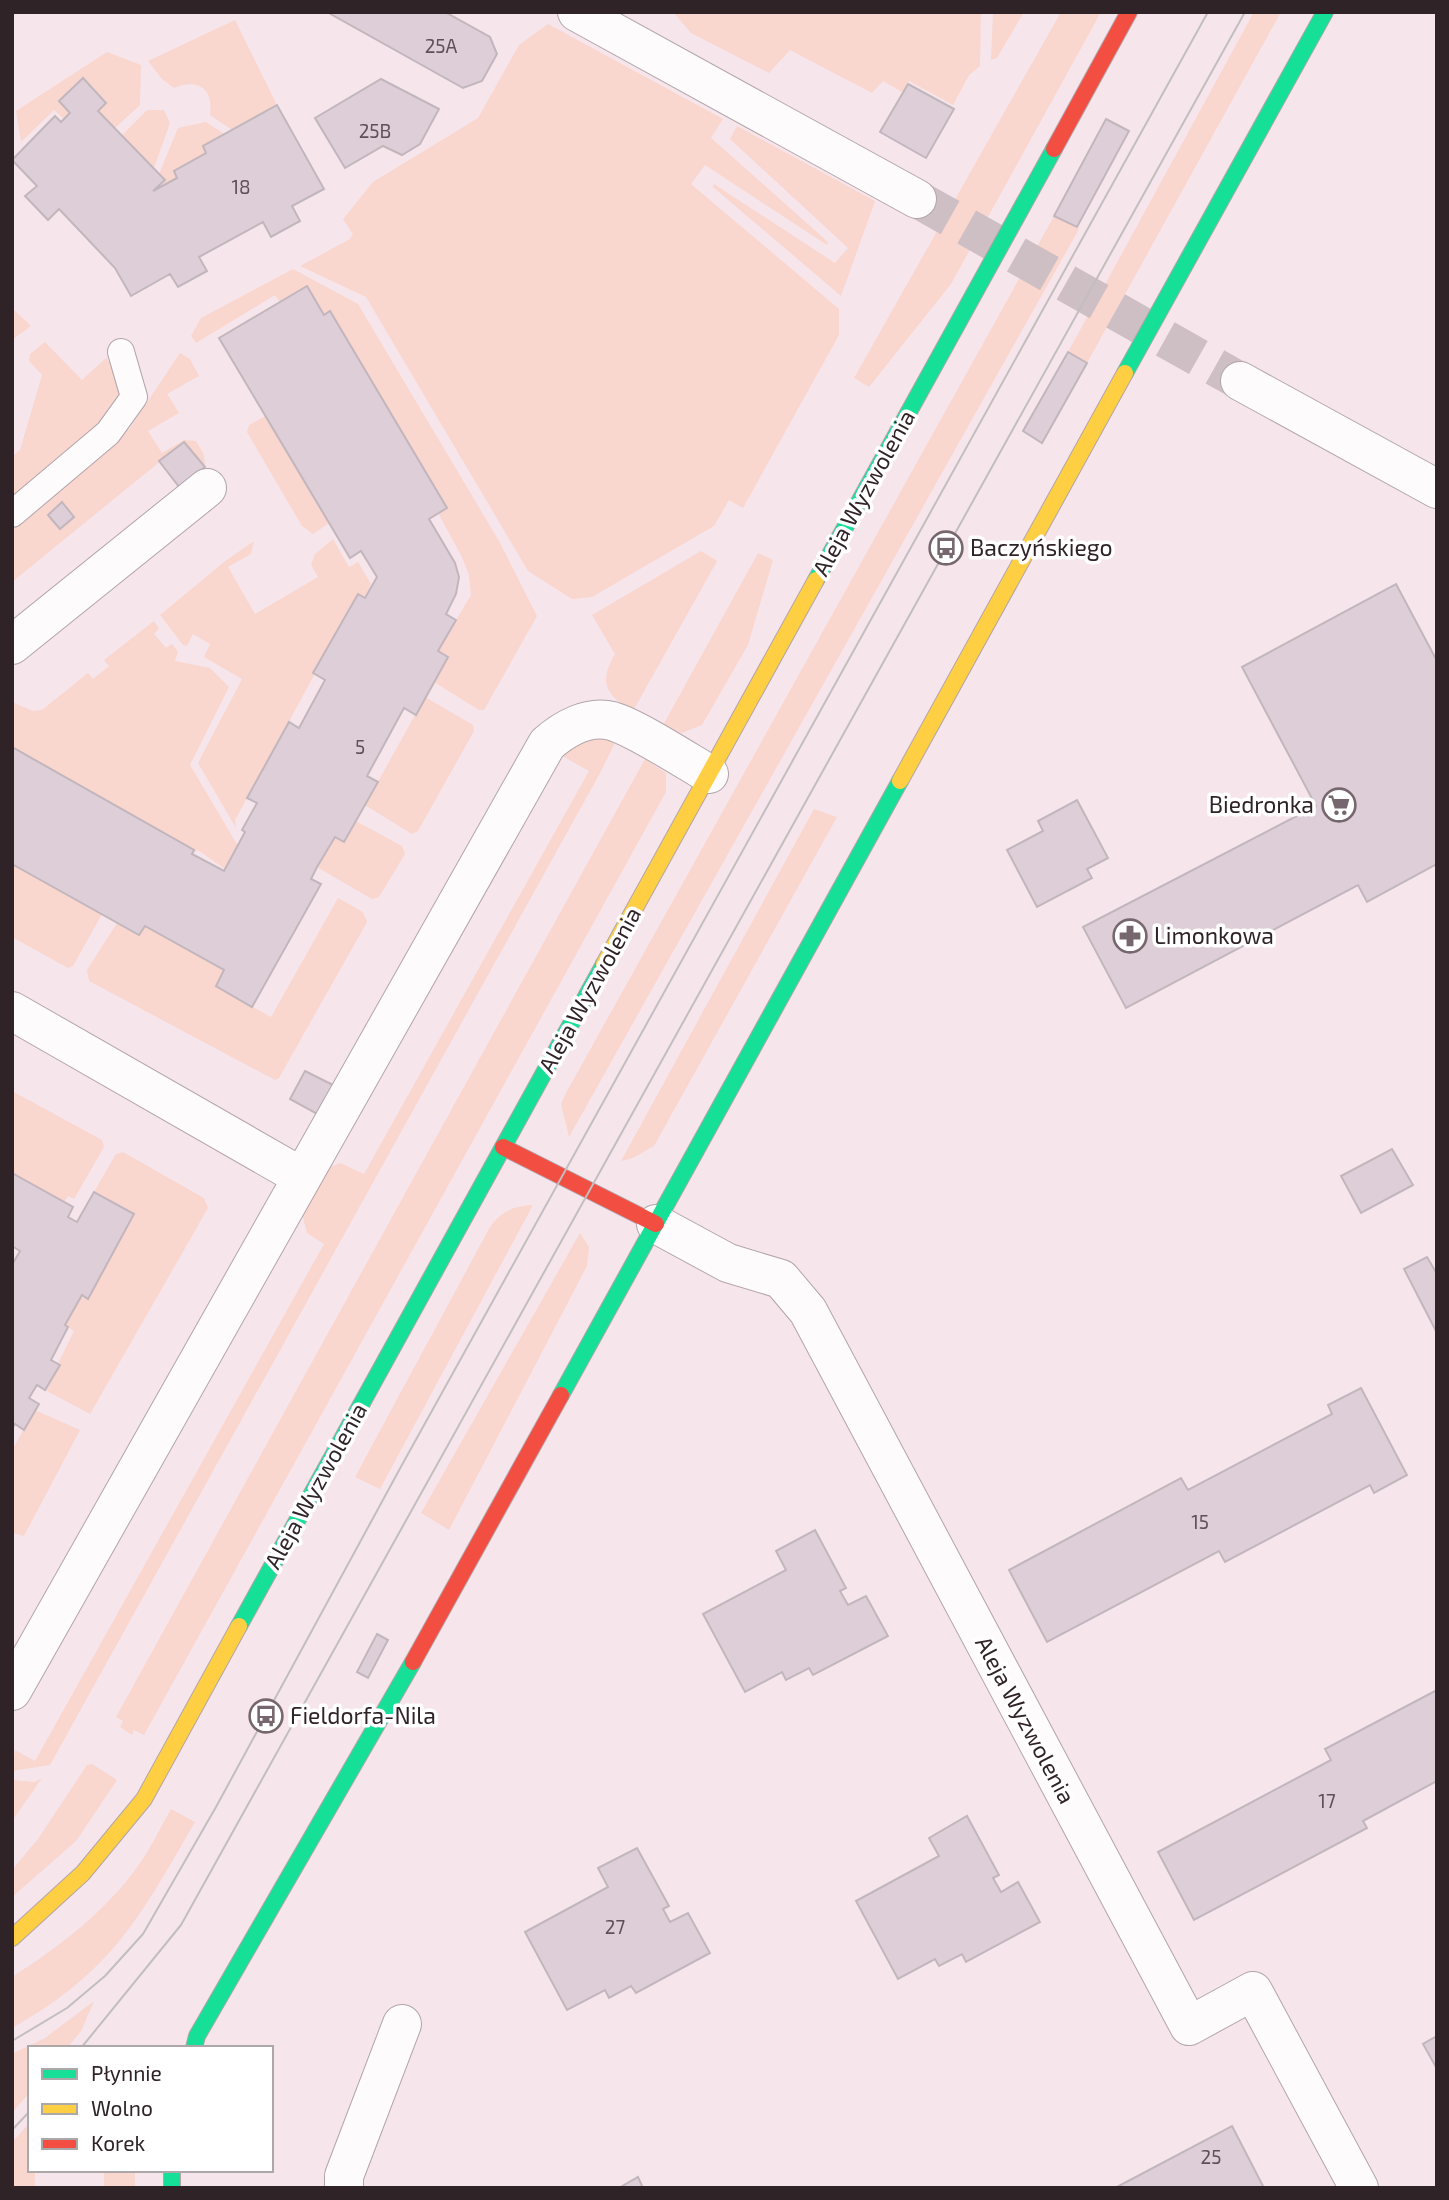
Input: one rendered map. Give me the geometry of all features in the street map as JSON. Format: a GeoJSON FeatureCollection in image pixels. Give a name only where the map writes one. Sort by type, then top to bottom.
{"type":"FeatureCollection","features":[{"type":"Feature","properties":{"kind":"main road","name":"Aleja Wyzwolenia"},"geometry":{"type":"LineString","coordinates":[[12,1938],[96,1863],[144,1799],[1129,12]]}},
{"type":"Feature","properties":{"kind":"main road"},"geometry":{"type":"LineString","coordinates":[[194,2046],[197,2036],[437,1620],[1325,12]]}},
{"type":"Feature","properties":{"kind":"main road"},"geometry":{"type":"LineString","coordinates":[[503,1147],[656,1224]]}},
{"type":"Feature","properties":{"kind":"street"},"geometry":{"type":"LineString","coordinates":[[577,12],[917,199]]}},
{"type":"Feature","properties":{"kind":"street"},"geometry":{"type":"LineString","coordinates":[[1240,381],[1437,489]]}},
{"type":"Feature","properties":{"kind":"street"},"geometry":{"type":"LineString","coordinates":[[12,645],[207,488]]}},
{"type":"Feature","properties":{"kind":"street"},"geometry":{"type":"LineString","coordinates":[[12,1691],[547,744],[564,729],[587,722],[611,721],[709,774]]}},
{"type":"Feature","properties":{"kind":"street"},"geometry":{"type":"LineString","coordinates":[[12,1011],[302,1177]]}},
{"type":"Feature","properties":{"kind":"street","name":"Aleja Wyzwolenia"},"geometry":{"type":"LineString","coordinates":[[656,1224],[728,1263],[781,1279],[808,1311],[1189,2026],[1252,1991],[1359,2188]]}},
{"type":"Feature","properties":{"kind":"street"},"geometry":{"type":"LineString","coordinates":[[344,2188],[344,2176],[402,2024]]}},
{"type":"Feature","properties":{"kind":"lane"},"geometry":{"type":"LineString","coordinates":[[12,514],[108,433],[134,397],[121,352]]}},
{"type":"Feature","properties":{"kind":"shaded area"},"geometry":{"type":"Polygon","coordinates":[[[673,12],[981,12],[980,66],[969,75],[953,105],[909,81],[902,92],[883,81],[872,93],[790,50],[769,73],[691,33],[673,12]]]}},
{"type":"Feature","properties":{"kind":"shaded area"},"geometry":{"type":"Polygon","coordinates":[[[993,12],[1024,12],[997,58],[991,60],[993,12]]]}},
{"type":"Feature","properties":{"kind":"shaded area"},"geometry":{"type":"Polygon","coordinates":[[[1061,12],[1101,12],[951,284],[869,387],[854,378],[1061,12]]]}},
{"type":"Feature","properties":{"kind":"shaded area"},"geometry":{"type":"Polygon","coordinates":[[[1254,12],[1281,12],[1087,363],[1068,352],[1254,12]]]}},
{"type":"Feature","properties":{"kind":"shaded area"},"geometry":{"type":"Polygon","coordinates":[[[235,20],[277,105],[232,130],[210,115],[211,106],[207,92],[190,84],[174,88],[162,79],[148,61],[235,20]]]}},
{"type":"Feature","properties":{"kind":"shaded area"},"geometry":{"type":"Polygon","coordinates":[[[548,24],[723,119],[711,138],[828,242],[827,245],[705,165],[691,184],[839,309],[839,335],[743,508],[729,500],[714,526],[592,597],[572,599],[528,571],[366,297],[300,266],[350,239],[353,234],[343,219],[373,182],[478,118],[519,45],[548,24]]]}},
{"type":"Feature","properties":{"kind":"shaded area"},"geometry":{"type":"Polygon","coordinates":[[[107,52],[141,65],[140,105],[115,128],[98,111],[106,103],[83,78],[59,101],[70,113],[64,119],[54,110],[21,142],[16,111],[107,52]]]}},
{"type":"Feature","properties":{"kind":"shaded area"},"geometry":{"type":"Polygon","coordinates":[[[147,110],[164,110],[170,123],[154,168],[122,135],[147,110]]]}},
{"type":"Feature","properties":{"kind":"shaded area"},"geometry":{"type":"Polygon","coordinates":[[[206,122],[224,134],[203,146],[206,153],[174,171],[177,178],[153,191],[165,180],[159,174],[178,128],[206,122]]]}},
{"type":"Feature","properties":{"kind":"shaded area"},"geometry":{"type":"Polygon","coordinates":[[[737,126],[875,201],[841,296],[713,187],[714,184],[835,263],[848,248],[730,139],[737,126]]]}},
{"type":"Feature","properties":{"kind":"shaded area"},"geometry":{"type":"Polygon","coordinates":[[[1054,216],[1079,229],[569,1137],[561,1104],[566,1093],[1054,216]]]}},
{"type":"Feature","properties":{"kind":"shaded area"},"geometry":{"type":"Polygon","coordinates":[[[293,269],[358,304],[499,541],[537,616],[484,710],[479,710],[434,682],[438,651],[471,595],[469,575],[462,557],[438,513],[447,507],[331,312],[324,315],[280,302],[275,295],[196,343],[191,336],[201,318],[293,269]]]}},
{"type":"Feature","properties":{"kind":"shaded area"},"geometry":{"type":"Polygon","coordinates":[[[12,308],[31,326],[12,340],[12,308]]]}},
{"type":"Feature","properties":{"kind":"shaded area"},"geometry":{"type":"Polygon","coordinates":[[[45,342],[82,380],[106,358],[119,378],[121,392],[106,419],[92,434],[12,500],[12,457],[20,450],[42,375],[29,361],[30,354],[45,342]]]}},
{"type":"Feature","properties":{"kind":"shaded area"},"geometry":{"type":"Polygon","coordinates":[[[180,353],[190,359],[199,376],[167,394],[179,413],[148,431],[162,453],[184,440],[196,441],[204,455],[205,467],[184,442],[12,582],[12,531],[130,428],[180,353]]]}},
{"type":"Feature","properties":{"kind":"shaded area"},"geometry":{"type":"Polygon","coordinates":[[[266,416],[329,523],[313,534],[302,526],[247,432],[249,425],[266,416]]]}},
{"type":"Feature","properties":{"kind":"shaded area"},"geometry":{"type":"Polygon","coordinates":[[[333,539],[349,567],[358,562],[371,584],[364,598],[358,595],[235,820],[236,828],[198,763],[242,679],[204,657],[210,644],[193,634],[187,646],[183,645],[160,615],[254,541],[251,554],[228,567],[255,614],[318,577],[311,565],[315,554],[333,539]]]}},
{"type":"Feature","properties":{"kind":"shaded area"},"geometry":{"type":"Polygon","coordinates":[[[701,551],[717,561],[633,711],[616,699],[608,687],[607,673],[615,654],[592,615],[701,551]]]}},
{"type":"Feature","properties":{"kind":"shaded area"},"geometry":{"type":"Polygon","coordinates":[[[758,553],[773,560],[748,645],[702,725],[682,733],[662,727],[758,553]]]}},
{"type":"Feature","properties":{"kind":"shaded area"},"geometry":{"type":"Polygon","coordinates":[[[154,621],[159,628],[154,634],[166,648],[172,644],[178,652],[175,661],[210,668],[229,687],[190,765],[238,846],[225,869],[198,850],[192,854],[194,849],[12,747],[12,702],[33,711],[42,710],[88,673],[93,679],[109,666],[104,660],[154,621]]]}},
{"type":"Feature","properties":{"kind":"shaded area"},"geometry":{"type":"Polygon","coordinates":[[[425,697],[473,725],[474,731],[418,831],[412,834],[365,805],[425,697]]]}},
{"type":"Feature","properties":{"kind":"shaded area"},"geometry":{"type":"Polygon","coordinates":[[[604,737],[615,743],[599,775],[50,1765],[12,1771],[15,1750],[35,1761],[324,1244],[307,1233],[302,1214],[327,1168],[340,1163],[364,1174],[589,771],[564,757],[563,744],[604,737]]]}},
{"type":"Feature","properties":{"kind":"shaded area"},"geometry":{"type":"Polygon","coordinates":[[[645,759],[666,773],[666,792],[144,1735],[134,1730],[132,1735],[120,1727],[123,1721],[116,1717],[645,759]]]}},
{"type":"Feature","properties":{"kind":"shaded area"},"geometry":{"type":"Polygon","coordinates":[[[814,809],[837,817],[654,1146],[633,1158],[621,1161],[814,809]]]}},
{"type":"Feature","properties":{"kind":"shaded area"},"geometry":{"type":"Polygon","coordinates":[[[356,821],[402,846],[405,854],[379,897],[372,899],[317,867],[335,837],[356,821]]]}},
{"type":"Feature","properties":{"kind":"shaded area"},"geometry":{"type":"Polygon","coordinates":[[[12,864],[102,914],[73,966],[68,968],[12,937],[12,864]]]}},
{"type":"Feature","properties":{"kind":"shaded area"},"geometry":{"type":"Polygon","coordinates":[[[338,898],[363,912],[367,922],[279,1078],[275,1080],[89,981],[87,970],[117,923],[139,935],[145,926],[224,970],[216,986],[271,1017],[338,898]]]}},
{"type":"Feature","properties":{"kind":"shaded area"},"geometry":{"type":"Polygon","coordinates":[[[12,1091],[102,1140],[104,1147],[74,1199],[68,1196],[64,1202],[12,1173],[12,1091]]]}},
{"type":"Feature","properties":{"kind":"shaded area"},"geometry":{"type":"Polygon","coordinates":[[[123,1152],[204,1198],[208,1208],[90,1414],[45,1390],[74,1331],[65,1325],[82,1295],[88,1299],[134,1215],[94,1192],[116,1154],[123,1152]]]}},
{"type":"Feature","properties":{"kind":"shaded area"},"geometry":{"type":"Polygon","coordinates":[[[533,1205],[380,1489],[355,1477],[490,1227],[508,1210],[533,1205]]]}},
{"type":"Feature","properties":{"kind":"shaded area"},"geometry":{"type":"Polygon","coordinates":[[[580,1233],[589,1247],[587,1266],[449,1530],[421,1513],[580,1233]]]}},
{"type":"Feature","properties":{"kind":"shaded area"},"geometry":{"type":"Polygon","coordinates":[[[35,1410],[80,1430],[24,1536],[12,1533],[12,1450],[35,1410]]]}},
{"type":"Feature","properties":{"kind":"shaded area"},"geometry":{"type":"Polygon","coordinates":[[[92,1764],[117,1780],[76,1841],[12,1897],[12,1870],[38,1839],[87,1765],[92,1764]]]}},
{"type":"Feature","properties":{"kind":"shaded area"},"geometry":{"type":"Polygon","coordinates":[[[42,1778],[12,1821],[12,1780],[35,1782],[42,1778]]]}},
{"type":"Feature","properties":{"kind":"shaded area"},"geometry":{"type":"Polygon","coordinates":[[[171,1809],[195,1822],[139,1914],[120,1940],[75,1986],[12,2028],[12,1977],[64,1941],[111,1898],[143,1859],[171,1809]]]}},
{"type":"Feature","properties":{"kind":"shaded area"},"geometry":{"type":"Polygon","coordinates":[[[94,2001],[81,2031],[69,2046],[28,2046],[45,2038],[94,2001]]]}},
{"type":"Feature","properties":{"kind":"shaded area"},"geometry":{"type":"Polygon","coordinates":[[[28,2046],[28,2094],[12,2113],[12,2054],[28,2046]]]}},
{"type":"Feature","properties":{"kind":"shaded area"},"geometry":{"type":"Polygon","coordinates":[[[28,2125],[28,2172],[35,2172],[35,2188],[12,2188],[12,2142],[28,2125]]]}},
{"type":"Feature","properties":{"kind":"shaded area"},"geometry":{"type":"Polygon","coordinates":[[[104,2172],[135,2172],[135,2188],[104,2188],[104,2172]]]}},
{"type":"Feature","properties":{"kind":"building"},"geometry":{"type":"Polygon","coordinates":[[[327,12],[445,12],[490,37],[497,54],[482,81],[463,88],[327,12]]]}},
{"type":"Feature","properties":{"kind":"building"},"geometry":{"type":"Polygon","coordinates":[[[83,78],[106,103],[98,111],[165,180],[153,191],[177,178],[174,171],[206,153],[203,146],[277,105],[324,189],[292,206],[300,221],[271,237],[263,222],[199,257],[207,271],[178,287],[170,274],[131,296],[115,268],[59,209],[48,220],[25,196],[37,186],[12,160],[55,116],[61,122],[70,113],[59,101],[83,78]]]}},
{"type":"Feature","properties":{"kind":"building"},"geometry":{"type":"Polygon","coordinates":[[[381,79],[439,109],[420,144],[402,155],[383,146],[345,168],[315,118],[381,79]]]}},
{"type":"Feature","properties":{"kind":"building"},"geometry":{"type":"Polygon","coordinates":[[[908,84],[954,109],[926,158],[880,132],[908,84]]]}},
{"type":"Feature","properties":{"kind":"building"},"geometry":{"type":"Polygon","coordinates":[[[1106,119],[1129,131],[1077,227],[1054,216],[1106,119]]]}},
{"type":"Feature","properties":{"kind":"building"},"geometry":{"type":"Polygon","coordinates":[[[307,286],[324,315],[330,311],[447,508],[429,519],[455,563],[459,577],[456,594],[446,614],[456,620],[438,651],[448,657],[416,715],[404,708],[367,776],[378,782],[344,842],[335,837],[317,867],[311,879],[321,884],[252,1007],[216,986],[224,970],[145,926],[139,935],[12,864],[12,747],[194,850],[192,854],[224,871],[257,803],[247,798],[289,722],[299,728],[325,680],[313,673],[358,594],[365,598],[377,577],[361,551],[350,558],[219,338],[307,286]]]}},
{"type":"Feature","properties":{"kind":"building"},"geometry":{"type":"Polygon","coordinates":[[[1068,352],[1087,363],[1042,443],[1023,431],[1068,352]]]}},
{"type":"Feature","properties":{"kind":"building"},"geometry":{"type":"Polygon","coordinates":[[[184,442],[205,467],[180,488],[159,461],[184,442]]]}},
{"type":"Feature","properties":{"kind":"building"},"geometry":{"type":"Polygon","coordinates":[[[62,502],[74,517],[60,529],[48,515],[62,502]]]}},
{"type":"Feature","properties":{"kind":"building"},"geometry":{"type":"Polygon","coordinates":[[[1396,584],[1437,661],[1437,864],[1367,902],[1358,885],[1126,1008],[1083,927],[1316,806],[1242,667],[1396,584]]]}},
{"type":"Feature","properties":{"kind":"building"},"geometry":{"type":"Polygon","coordinates":[[[1077,800],[1108,858],[1087,869],[1092,878],[1037,907],[1007,850],[1043,831],[1038,821],[1077,800]]]}},
{"type":"Feature","properties":{"kind":"building"},"geometry":{"type":"Polygon","coordinates":[[[305,1071],[335,1086],[319,1115],[290,1099],[305,1071]]]}},
{"type":"Feature","properties":{"kind":"building"},"geometry":{"type":"Polygon","coordinates":[[[1392,1149],[1413,1185],[1361,1213],[1341,1176],[1392,1149]]]}},
{"type":"Feature","properties":{"kind":"building"},"geometry":{"type":"Polygon","coordinates":[[[12,1173],[73,1207],[68,1217],[77,1222],[94,1192],[134,1214],[88,1299],[82,1295],[65,1325],[68,1327],[51,1360],[60,1365],[45,1390],[37,1385],[29,1398],[39,1404],[24,1430],[15,1424],[12,1429],[12,1265],[20,1251],[12,1246],[12,1173]]]}},
{"type":"Feature","properties":{"kind":"building"},"geometry":{"type":"Polygon","coordinates":[[[1427,1257],[1437,1274],[1437,1333],[1404,1269],[1427,1257]]]}},
{"type":"Feature","properties":{"kind":"building"},"geometry":{"type":"Polygon","coordinates":[[[1361,1388],[1407,1475],[1374,1493],[1370,1485],[1225,1562],[1219,1551],[1047,1642],[1009,1570],[1181,1478],[1188,1490],[1332,1414],[1328,1405],[1361,1388]]]}},
{"type":"Feature","properties":{"kind":"building"},"geometry":{"type":"Polygon","coordinates":[[[815,1530],[846,1588],[840,1591],[848,1605],[866,1596],[888,1636],[813,1675],[809,1668],[786,1680],[782,1672],[745,1692],[703,1614],[786,1570],[776,1551],[815,1530]]]}},
{"type":"Feature","properties":{"kind":"building"},"geometry":{"type":"Polygon","coordinates":[[[377,1634],[388,1640],[368,1678],[357,1672],[377,1634]]]}},
{"type":"Feature","properties":{"kind":"building"},"geometry":{"type":"Polygon","coordinates":[[[1437,1690],[1437,1781],[1363,1821],[1367,1828],[1194,1920],[1158,1852],[1331,1760],[1325,1749],[1437,1690]]]}},
{"type":"Feature","properties":{"kind":"building"},"geometry":{"type":"Polygon","coordinates":[[[967,1816],[999,1875],[993,1878],[1001,1892],[1018,1882],[1040,1922],[966,1962],[962,1954],[939,1966],[935,1959],[898,1979],[856,1901],[939,1856],[929,1838],[967,1816]]]}},
{"type":"Feature","properties":{"kind":"building"},"geometry":{"type":"Polygon","coordinates":[[[637,1848],[669,1906],[663,1909],[670,1922],[688,1913],[710,1953],[636,1993],[631,1986],[609,1998],[605,1990],[567,2010],[525,1932],[608,1887],[598,1868],[637,1848]]]}},
{"type":"Feature","properties":{"kind":"building"},"geometry":{"type":"Polygon","coordinates":[[[1437,2036],[1437,2069],[1423,2044],[1437,2036]]]}},
{"type":"Feature","properties":{"kind":"building"},"geometry":{"type":"Polygon","coordinates":[[[1232,2126],[1264,2188],[1115,2188],[1232,2126]]]}},
{"type":"Feature","properties":{"kind":"building"},"geometry":{"type":"Polygon","coordinates":[[[638,2177],[643,2188],[619,2188],[638,2177]]]}},
{"type":"Feature","properties":{"kind":"tunnel"},"geometry":{"type":"LineString","coordinates":[[917,199],[1240,381]]}},
{"type":"Feature","properties":{"kind":"tram line"},"geometry":{"type":"LineString","coordinates":[[12,2041],[67,2008],[105,1976],[143,1934],[216,1807],[403,1463],[1208,12]]}},
{"type":"Feature","properties":{"kind":"tram line"},"geometry":{"type":"LineString","coordinates":[[83,2046],[181,1925],[1245,12]]}},
{"type":"Feature","properties":{"kind":"tram line"},"geometry":{"type":"LineString","coordinates":[[12,2130],[28,2113]]}},
{"type":"Feature","properties":{"kind":"traffic: fast"},"geometry":{"type":"LineString","coordinates":[[1125,373],[1325,12]]}},
{"type":"Feature","properties":{"kind":"traffic: fast"},"geometry":{"type":"LineString","coordinates":[[816,580],[1054,149]]}},
{"type":"Feature","properties":{"kind":"traffic: fast"},"geometry":{"type":"LineString","coordinates":[[561,1395],[900,781]]}},
{"type":"Feature","properties":{"kind":"traffic: fast"},"geometry":{"type":"LineString","coordinates":[[239,1626],[604,964]]}},
{"type":"Feature","properties":{"kind":"traffic: fast"},"geometry":{"type":"LineString","coordinates":[[194,2046],[197,2036],[413,1662]]}},
{"type":"Feature","properties":{"kind":"traffic: fast"},"geometry":{"type":"LineString","coordinates":[[172,2172],[172,2188]]}},
{"type":"Feature","properties":{"kind":"traffic: slow"},"geometry":{"type":"LineString","coordinates":[[900,781],[1125,373]]}},
{"type":"Feature","properties":{"kind":"traffic: slow"},"geometry":{"type":"LineString","coordinates":[[604,964],[816,580]]}},
{"type":"Feature","properties":{"kind":"traffic: slow"},"geometry":{"type":"LineString","coordinates":[[12,1938],[83,1873],[144,1799],[239,1626]]}},
{"type":"Feature","properties":{"kind":"traffic: jam"},"geometry":{"type":"LineString","coordinates":[[1054,149],[1129,12]]}},
{"type":"Feature","properties":{"kind":"traffic: jam"},"geometry":{"type":"LineString","coordinates":[[503,1147],[656,1224]]}},
{"type":"Feature","properties":{"kind":"traffic: jam"},"geometry":{"type":"LineString","coordinates":[[413,1662],[561,1395]]}},
{"type":"Feature","properties":{"kind":"place","name":"Baczyńskiego"},"geometry":{"type":"Point","coordinates":[946,548]}},
{"type":"Feature","properties":{"kind":"place","name":"Biedronka"},"geometry":{"type":"Point","coordinates":[1339,805]}},
{"type":"Feature","properties":{"kind":"place","name":"Limonkowa"},"geometry":{"type":"Point","coordinates":[1130,936]}},
{"type":"Feature","properties":{"kind":"place","name":"Fieldorfa-Nila"},"geometry":{"type":"Point","coordinates":[266,1716]}}]}
